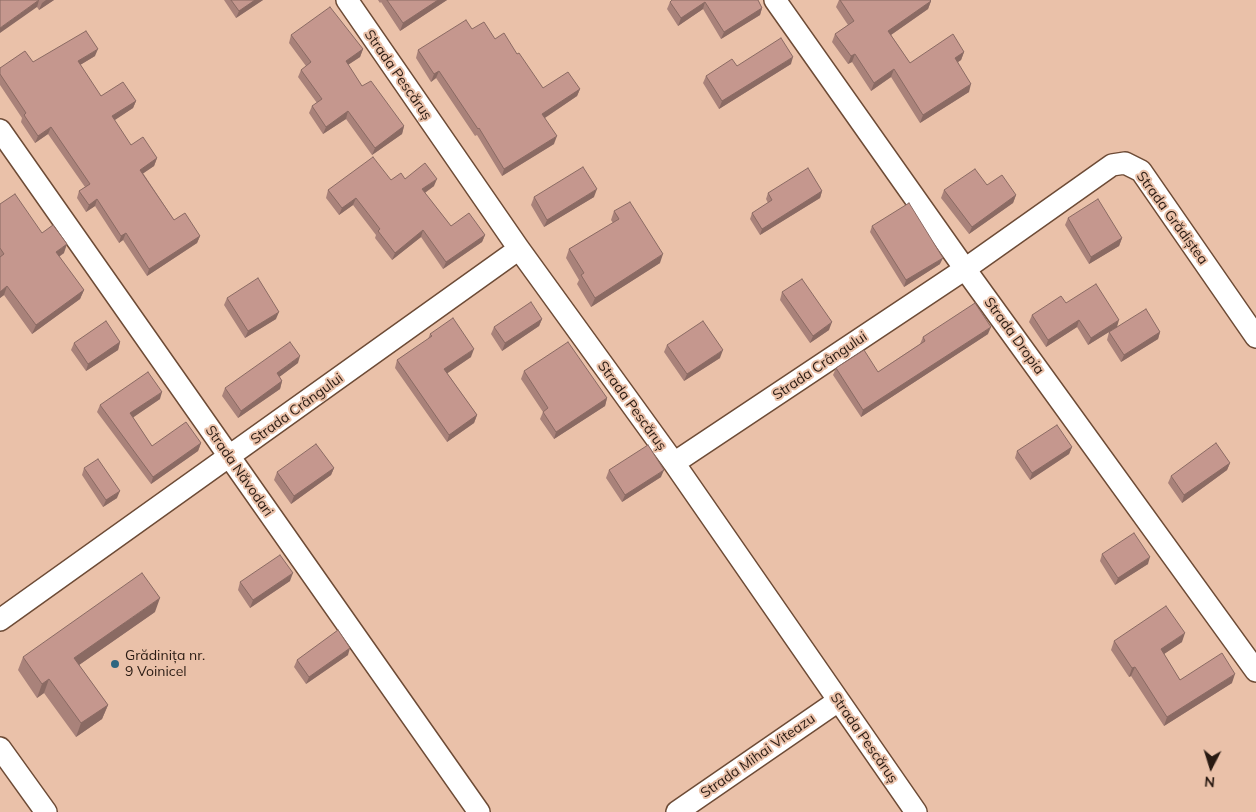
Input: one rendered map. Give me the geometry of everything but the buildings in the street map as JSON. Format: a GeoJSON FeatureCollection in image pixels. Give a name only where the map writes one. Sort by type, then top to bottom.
{"type":"FeatureCollection","features":[{"type":"Feature","properties":{"kind":"street","name":"Strada Pescăruș"},"geometry":{"type":"LineString","coordinates":[[347,0],[519,249],[674,463],[916,812]]}},
{"type":"Feature","properties":{"kind":"street","name":"Strada Dropia"},"geometry":{"type":"LineString","coordinates":[[775,0],[965,269],[1256,671]]}},
{"type":"Feature","properties":{"kind":"street","name":"Strada Năvodari"},"geometry":{"type":"LineString","coordinates":[[0,130],[479,812]]}},
{"type":"Feature","properties":{"kind":"street","name":"Strada Grădiștea"},"geometry":{"type":"LineString","coordinates":[[965,269],[1112,165],[1125,163],[1141,171],[1256,336]]}},
{"type":"Feature","properties":{"kind":"street","name":"Strada Crângului"},"geometry":{"type":"LineString","coordinates":[[0,620],[519,249]]}},
{"type":"Feature","properties":{"kind":"street","name":"Strada Crângului"},"geometry":{"type":"LineString","coordinates":[[674,463],[965,269]]}},
{"type":"Feature","properties":{"kind":"street","name":"Strada Mihai Viteazu"},"geometry":{"type":"LineString","coordinates":[[677,812],[838,701]]}},
{"type":"Feature","properties":{"kind":"street"},"geometry":{"type":"LineString","coordinates":[[0,748],[46,812]]}},
{"type":"Feature","properties":{"kind":"place","name":"Grădinița nr. 9 Voinicel"},"geometry":{"type":"Point","coordinates":[115,664]}}]}
